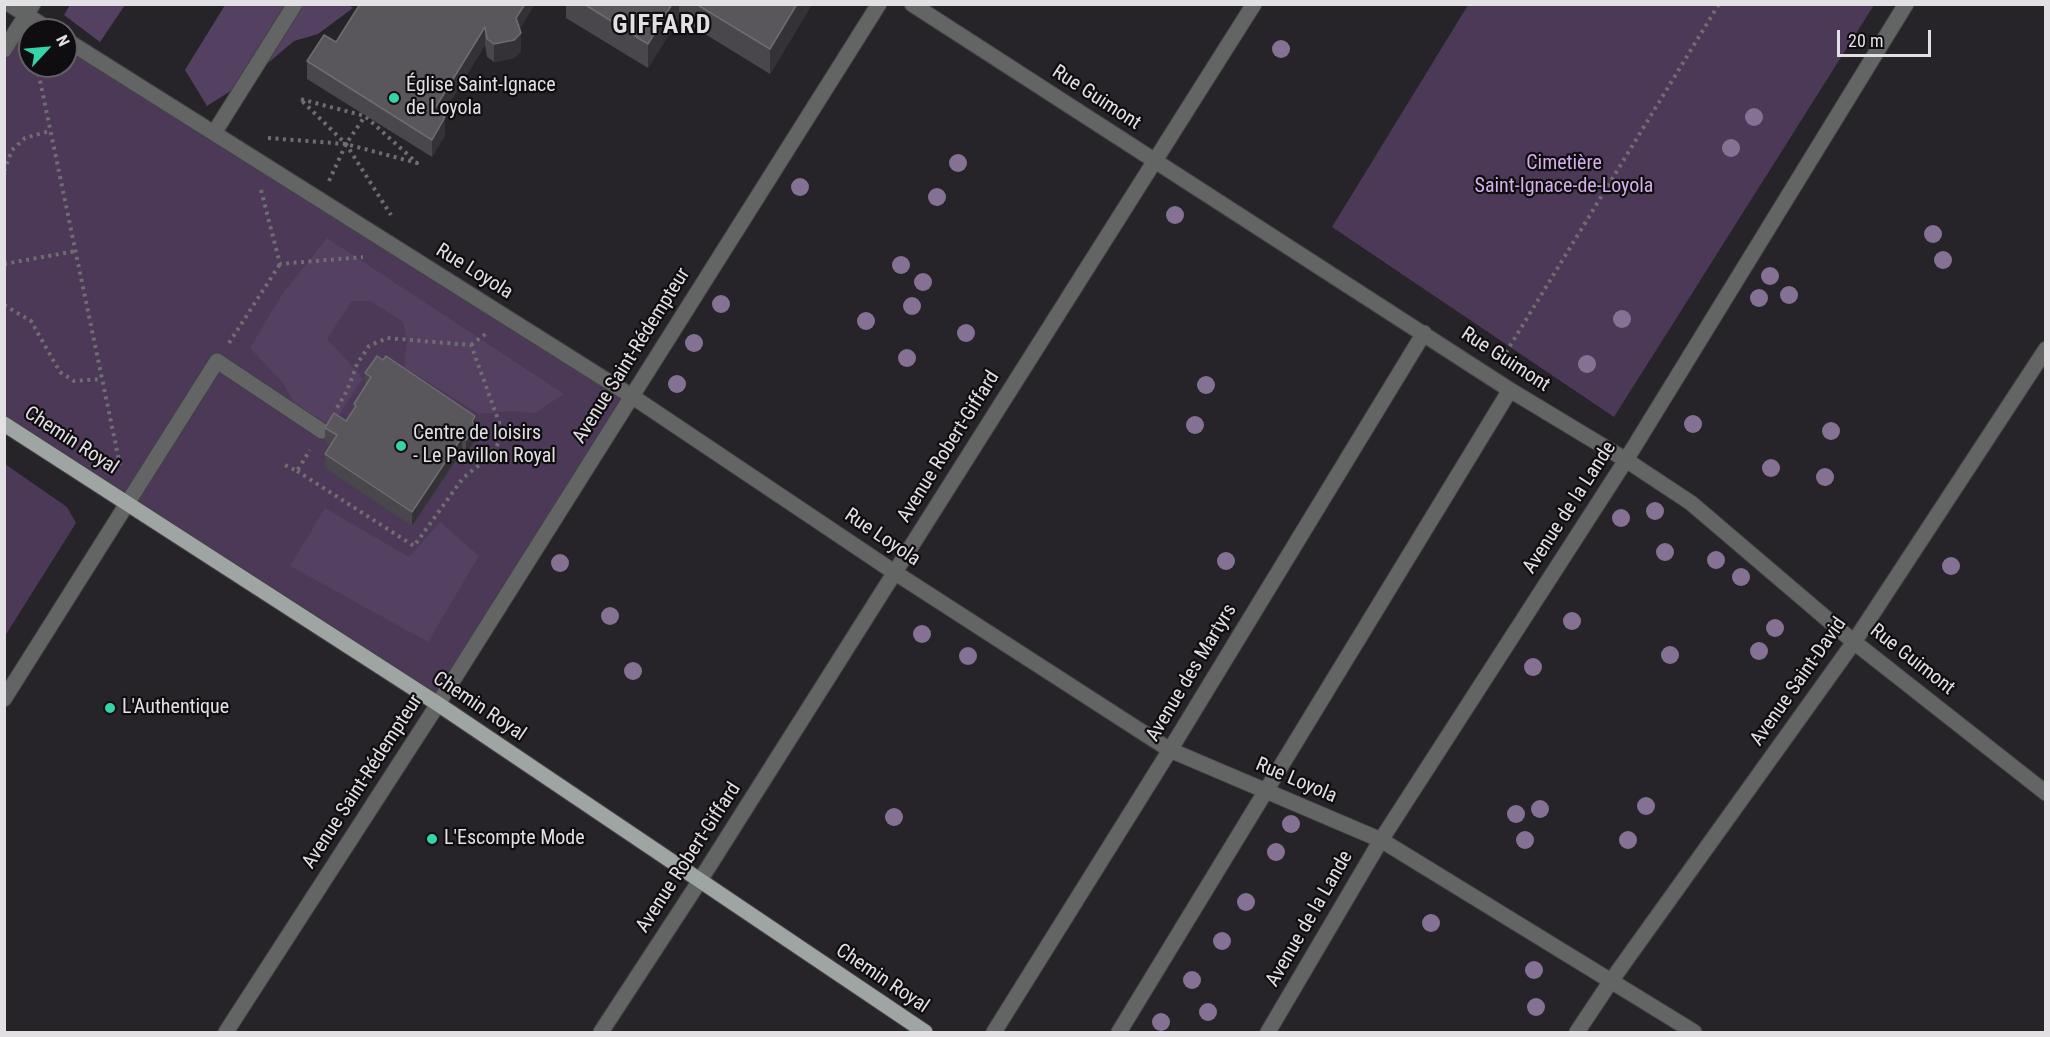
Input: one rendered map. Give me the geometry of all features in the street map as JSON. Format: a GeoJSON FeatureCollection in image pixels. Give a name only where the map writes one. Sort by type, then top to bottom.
{"type":"FeatureCollection","features":[{"type":"Feature","properties":{"kind":"main road","name":"Chemin Royal"},"geometry":{"type":"LineString","coordinates":[[4,424],[438,704],[699,882],[925,1032]]}},
{"type":"Feature","properties":{"kind":"street"},"geometry":{"type":"LineString","coordinates":[[4,50],[30,10],[9,4]]}},
{"type":"Feature","properties":{"kind":"street"},"geometry":{"type":"LineString","coordinates":[[214,133],[295,4]]}},
{"type":"Feature","properties":{"kind":"street","name":"Avenue Saint-Rédempteur"},"geometry":{"type":"LineString","coordinates":[[226,1032],[438,704],[879,4]]}},
{"type":"Feature","properties":{"kind":"street","name":"Rue Guimont"},"geometry":{"type":"LineString","coordinates":[[912,4],[1510,390],[1626,460],[1691,503],[1854,642],[2046,793]]}},
{"type":"Feature","properties":{"kind":"street","name":"Avenue Robert-Giffard"},"geometry":{"type":"LineString","coordinates":[[601,1032],[699,882],[1254,4]]}},
{"type":"Feature","properties":{"kind":"street","name":"Avenue de la Lande"},"geometry":{"type":"LineString","coordinates":[[1268,1032],[1381,840],[1626,460],[1906,4]]}},
{"type":"Feature","properties":{"kind":"street","name":"Rue Loyola"},"geometry":{"type":"LineString","coordinates":[[78,48],[633,397],[894,572],[1170,750],[1381,840],[1694,1032]]}},
{"type":"Feature","properties":{"kind":"street","name":"Avenue des Martyrs"},"geometry":{"type":"LineString","coordinates":[[994,1032],[1170,750],[1424,333]]}},
{"type":"Feature","properties":{"kind":"street","name":"Avenue Saint-David"},"geometry":{"type":"LineString","coordinates":[[1577,1032],[1611,981],[1854,642],[2046,349]]}},
{"type":"Feature","properties":{"kind":"street"},"geometry":{"type":"LineString","coordinates":[[4,699],[217,361],[322,432]]}},
{"type":"Feature","properties":{"kind":"street"},"geometry":{"type":"LineString","coordinates":[[1119,1032],[1510,390]]}},
{"type":"Feature","properties":{"kind":"path"},"geometry":{"type":"LineString","coordinates":[[1491,377],[1719,4]]}},
{"type":"Feature","properties":{"kind":"path"},"geometry":{"type":"LineString","coordinates":[[39,78],[128,503]]}},
{"type":"Feature","properties":{"kind":"path"},"geometry":{"type":"LineString","coordinates":[[258,137],[346,144],[417,163],[365,116],[300,99],[346,144],[397,224]]}},
{"type":"Feature","properties":{"kind":"path"},"geometry":{"type":"LineString","coordinates":[[320,200],[346,144],[365,116]]}},
{"type":"Feature","properties":{"kind":"path"},"geometry":{"type":"LineString","coordinates":[[4,171],[12,150],[25,138],[50,131]]}},
{"type":"Feature","properties":{"kind":"path"},"geometry":{"type":"LineString","coordinates":[[217,361],[280,264],[252,157]]}},
{"type":"Feature","properties":{"kind":"path"},"geometry":{"type":"LineString","coordinates":[[4,264],[76,251]]}},
{"type":"Feature","properties":{"kind":"path"},"geometry":{"type":"LineString","coordinates":[[280,264],[405,253]]}},
{"type":"Feature","properties":{"kind":"path"},"geometry":{"type":"LineString","coordinates":[[4,305],[31,321],[60,372],[74,381],[102,379]]}},
{"type":"Feature","properties":{"kind":"path"},"geometry":{"type":"LineString","coordinates":[[285,465],[414,546],[463,478],[493,454],[500,439],[499,422],[471,345],[387,338],[369,346],[357,364],[347,391],[297,471]]}},
{"type":"Feature","properties":{"kind":"green space","name":"Cimetière Saint-Ignace-de-Loyola"},"geometry":{"type":"Polygon","coordinates":[[[1468,5],[1874,5],[1614,417],[1332,227],[1468,5]]]}},
{"type":"Feature","properties":{"kind":"green space"},"geometry":{"type":"Polygon","coordinates":[[[18,28],[18,78],[78,78],[78,48],[633,397],[438,704],[5,424],[4,50],[18,28]]]}},
{"type":"Feature","properties":{"kind":"green space"},"geometry":{"type":"Polygon","coordinates":[[[5,464],[67,507],[76,523],[5,636],[5,464]]]}},
{"type":"Feature","properties":{"kind":"shaded area"},"geometry":{"type":"Polygon","coordinates":[[[70,4],[125,5],[100,42],[78,26],[78,18],[68,18],[64,15],[70,4]]]}},
{"type":"Feature","properties":{"kind":"shaded area"},"geometry":{"type":"Polygon","coordinates":[[[347,4],[353,8],[318,34],[294,41],[248,80],[207,106],[185,70],[225,5],[347,4]]]}},
{"type":"Feature","properties":{"kind":"shaded area"},"geometry":{"type":"Polygon","coordinates":[[[327,238],[564,394],[535,413],[511,411],[479,414],[404,367],[407,342],[403,322],[370,301],[352,301],[327,339],[363,378],[332,426],[315,416],[298,410],[283,383],[250,348],[281,296],[327,238]]]}},
{"type":"Feature","properties":{"kind":"shaded area"},"geometry":{"type":"Polygon","coordinates":[[[325,508],[409,557],[440,522],[479,556],[428,642],[290,566],[325,508]]]}},
{"type":"Feature","properties":{"kind":"building","name":"Église Saint-Ignace de Loyola"},"geometry":{"type":"Polygon","coordinates":[[[360,4],[525,4],[516,18],[521,33],[514,40],[494,44],[487,39],[485,27],[434,110],[445,117],[432,140],[307,61],[324,35],[336,42],[360,4]]]}},
{"type":"Feature","properties":{"kind":"building"},"geometry":{"type":"Polygon","coordinates":[[[584,4],[672,4],[648,44],[584,4]]]}},
{"type":"Feature","properties":{"kind":"building"},"geometry":{"type":"Polygon","coordinates":[[[696,4],[797,4],[770,49],[696,4]]]}},
{"type":"Feature","properties":{"kind":"building","name":"Centre de loisirs - Le Pavillon Royal"},"geometry":{"type":"Polygon","coordinates":[[[377,356],[383,360],[386,356],[475,416],[472,422],[476,425],[466,440],[462,437],[412,512],[325,454],[337,435],[325,428],[334,413],[346,421],[371,377],[365,373],[377,356]]]}},
{"type":"Feature","properties":{"kind":"place","name":"Église Saint-Ignace de Loyola"},"geometry":{"type":"Point","coordinates":[394,98]}},
{"type":"Feature","properties":{"kind":"place","name":"Centre de loisirs - Le Pavillon Royal"},"geometry":{"type":"Point","coordinates":[401,446]}},
{"type":"Feature","properties":{"kind":"place","name":"L'Authentique"},"geometry":{"type":"Point","coordinates":[110,708]}},
{"type":"Feature","properties":{"kind":"place","name":"L'Escompte Mode"},"geometry":{"type":"Point","coordinates":[432,839]}},
{"type":"Feature","properties":{"kind":"district","name":"GIFFARD"},"geometry":{"type":"Point","coordinates":[662,26]}}]}
